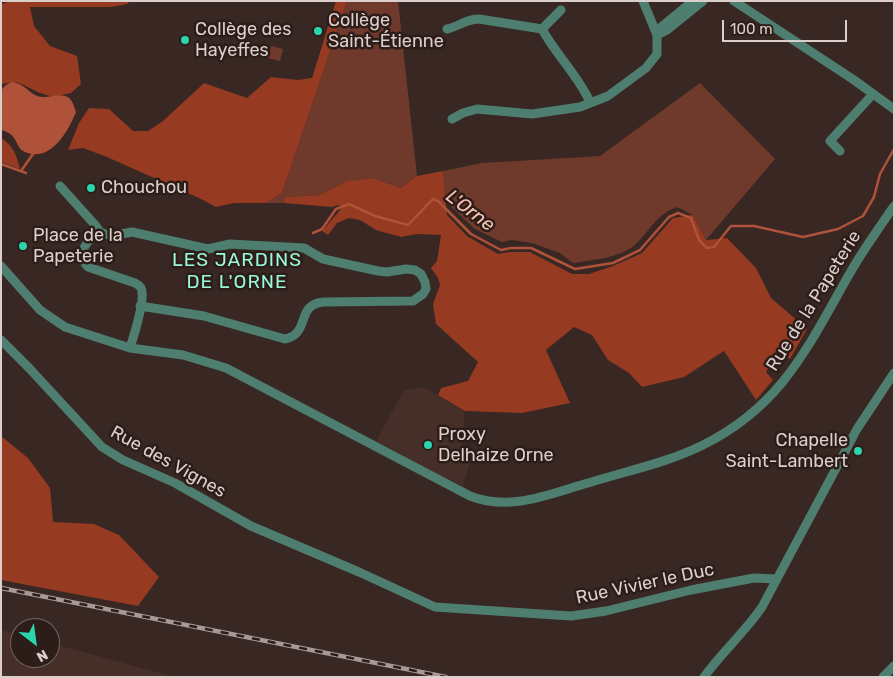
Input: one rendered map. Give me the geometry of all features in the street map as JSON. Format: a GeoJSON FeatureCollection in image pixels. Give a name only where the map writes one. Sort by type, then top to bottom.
{"type":"FeatureCollection","features":[{"type":"Feature","properties":{"kind":"street"},"geometry":{"type":"LineString","coordinates":[[642,1],[657,35]]}},
{"type":"Feature","properties":{"kind":"street"},"geometry":{"type":"LineString","coordinates":[[452,119],[462,113],[477,110],[532,114],[580,107],[603,99],[646,68],[657,54],[657,35],[660,28],[693,1]]}},
{"type":"Feature","properties":{"kind":"street"},"geometry":{"type":"LineString","coordinates":[[657,35],[662,34],[703,1]]}},
{"type":"Feature","properties":{"kind":"street"},"geometry":{"type":"LineString","coordinates":[[734,1],[894,108]]}},
{"type":"Feature","properties":{"kind":"street"},"geometry":{"type":"LineString","coordinates":[[542,29],[561,10]]}},
{"type":"Feature","properties":{"kind":"street"},"geometry":{"type":"LineString","coordinates":[[447,29],[455,27],[468,19],[479,19],[542,29],[584,87],[590,102]]}},
{"type":"Feature","properties":{"kind":"street"},"geometry":{"type":"LineString","coordinates":[[840,150],[830,141],[873,94]]}},
{"type":"Feature","properties":{"kind":"street"},"geometry":{"type":"LineString","coordinates":[[60,186],[100,232],[111,236],[132,232],[208,248],[230,244],[304,248],[323,259],[378,271],[415,270],[422,276],[426,284],[423,294],[413,301],[324,302],[313,304],[307,310],[299,332],[286,339],[204,316],[140,306]]}},
{"type":"Feature","properties":{"kind":"street","name":"Rue de la Papeterie"},"geometry":{"type":"LineString","coordinates":[[1,266],[49,318],[74,330],[130,348],[183,355],[226,368],[470,496],[486,502],[502,504],[534,499],[690,451],[714,439],[743,420],[761,405],[785,380],[805,352],[852,270],[894,206]]}},
{"type":"Feature","properties":{"kind":"street"},"geometry":{"type":"LineString","coordinates":[[100,232],[84,247],[82,261],[88,267],[138,285],[142,292],[130,348]]}},
{"type":"Feature","properties":{"kind":"street","name":"Rue des Vignes"},"geometry":{"type":"LineString","coordinates":[[1,340],[102,447],[122,460],[181,486],[237,519],[294,545]]}},
{"type":"Feature","properties":{"kind":"street"},"geometry":{"type":"LineString","coordinates":[[704,677],[762,607],[857,429],[894,374]]}},
{"type":"Feature","properties":{"kind":"street","name":"Rue Vivier le Duc"},"geometry":{"type":"LineString","coordinates":[[294,545],[434,607],[557,616],[595,613],[690,590],[754,578],[776,579]]}},
{"type":"Feature","properties":{"kind":"street"},"geometry":{"type":"LineString","coordinates":[[883,677],[894,666]]}},
{"type":"Feature","properties":{"kind":"shaded area"},"geometry":{"type":"Polygon","coordinates":[[[12,1],[129,1],[128,4],[111,7],[30,7],[34,26],[50,46],[77,56],[81,84],[71,93],[53,97],[17,82],[1,84],[1,4],[12,1]]]}},
{"type":"Feature","properties":{"kind":"shaded area"},"geometry":{"type":"Polygon","coordinates":[[[336,1],[347,1],[282,193],[266,203],[234,203],[216,207],[107,157],[83,148],[68,150],[79,123],[89,108],[109,109],[133,131],[148,131],[163,121],[204,83],[247,98],[271,77],[298,80],[312,78],[336,1]]]}},
{"type":"Feature","properties":{"kind":"shaded area"},"geometry":{"type":"Polygon","coordinates":[[[347,1],[398,1],[417,176],[401,188],[373,178],[347,181],[319,195],[287,197],[284,203],[266,203],[282,193],[347,1]]]}},
{"type":"Feature","properties":{"kind":"shaded area"},"geometry":{"type":"Polygon","coordinates":[[[271,46],[283,49],[280,61],[268,58],[271,46]]]}},
{"type":"Feature","properties":{"kind":"shaded area"},"geometry":{"type":"Polygon","coordinates":[[[12,82],[16,82],[37,96],[62,95],[69,98],[72,102],[76,112],[63,137],[49,150],[41,154],[23,151],[12,135],[1,130],[1,90],[12,82]]]}},
{"type":"Feature","properties":{"kind":"shaded area"},"geometry":{"type":"Polygon","coordinates":[[[700,83],[775,159],[706,240],[693,215],[677,207],[659,218],[630,249],[606,258],[573,263],[560,253],[532,243],[512,240],[502,242],[475,229],[446,202],[443,171],[482,163],[600,156],[700,83]]]}},
{"type":"Feature","properties":{"kind":"shaded area"},"geometry":{"type":"Polygon","coordinates":[[[1,138],[14,151],[20,169],[1,162],[1,138]]]}},
{"type":"Feature","properties":{"kind":"shaded area"},"geometry":{"type":"Polygon","coordinates":[[[443,171],[447,215],[467,236],[498,254],[530,252],[572,274],[589,274],[642,253],[673,218],[693,215],[706,240],[727,238],[756,268],[771,298],[807,329],[790,359],[779,352],[766,372],[773,380],[756,400],[724,351],[684,377],[642,387],[629,373],[608,360],[592,335],[574,327],[546,350],[570,403],[522,413],[465,411],[438,395],[441,388],[468,381],[478,362],[436,324],[433,304],[440,285],[438,278],[431,268],[437,261],[441,235],[417,234],[401,237],[376,230],[360,220],[349,218],[337,223],[328,235],[322,231],[341,209],[339,205],[332,207],[284,203],[286,197],[319,195],[347,181],[373,178],[401,188],[417,176],[443,171]]]}},
{"type":"Feature","properties":{"kind":"shaded area"},"geometry":{"type":"Polygon","coordinates":[[[424,387],[465,411],[461,456],[471,458],[463,487],[376,441],[404,390],[424,387]]]}},
{"type":"Feature","properties":{"kind":"shaded area"},"geometry":{"type":"Polygon","coordinates":[[[1,436],[28,458],[50,488],[53,522],[94,524],[119,535],[159,577],[138,606],[1,580],[1,436]]]}},
{"type":"Feature","properties":{"kind":"shaded area"},"geometry":{"type":"Polygon","coordinates":[[[1,630],[10,632],[10,668],[60,668],[60,646],[175,677],[1,677],[1,630]]]}},
{"type":"Feature","properties":{"kind":"waterway","name":"L'Orne"},"geometry":{"type":"LineString","coordinates":[[313,233],[322,229],[336,209],[349,204],[375,216],[408,225],[433,199],[438,201],[471,234],[501,250],[531,248],[575,269],[613,263],[640,250],[669,217],[678,213],[691,218],[699,240],[707,248],[714,247],[731,226],[754,226],[803,237],[838,229],[863,216],[874,197],[880,174],[894,149]]}},
{"type":"Feature","properties":{"kind":"waterway"},"geometry":{"type":"LineString","coordinates":[[21,171],[33,154]]}},
{"type":"Feature","properties":{"kind":"waterway","name":"L'Orne"},"geometry":{"type":"LineString","coordinates":[[1,164],[26,173]]}},
{"type":"Feature","properties":{"kind":"railway"},"geometry":{"type":"LineString","coordinates":[[1,588],[446,677]]}},
{"type":"Feature","properties":{"kind":"place","name":"Collège Saint-Étienne"},"geometry":{"type":"Point","coordinates":[318,31]}},
{"type":"Feature","properties":{"kind":"place","name":"Collège des Hayeffes"},"geometry":{"type":"Point","coordinates":[185,40]}},
{"type":"Feature","properties":{"kind":"place","name":"Chouchou"},"geometry":{"type":"Point","coordinates":[91,188]}},
{"type":"Feature","properties":{"kind":"place","name":"Place de la Papeterie"},"geometry":{"type":"Point","coordinates":[23,246]}},
{"type":"Feature","properties":{"kind":"place","name":"Proxy Delhaize Orne"},"geometry":{"type":"Point","coordinates":[428,445]}},
{"type":"Feature","properties":{"kind":"place","name":"Chapelle Saint-Lambert"},"geometry":{"type":"Point","coordinates":[858,451]}},
{"type":"Feature","properties":{"kind":"district","name":"LES JARDINS DE L'ORNE"},"geometry":{"type":"Point","coordinates":[237,272]}}]}
